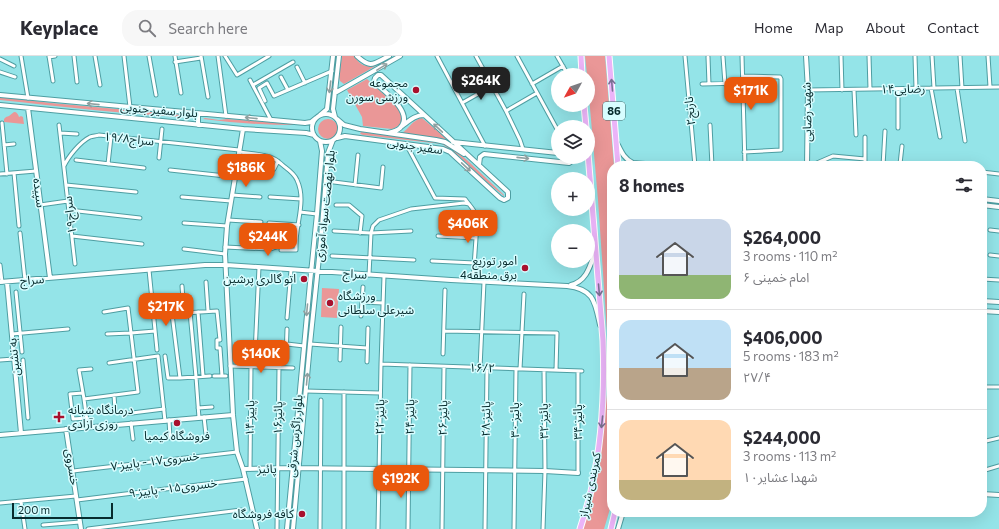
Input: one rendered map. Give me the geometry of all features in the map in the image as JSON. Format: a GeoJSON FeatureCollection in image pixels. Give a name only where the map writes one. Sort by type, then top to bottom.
{"type":"FeatureCollection","features":[{"type":"Feature","properties":{"kind":"highway"},"geometry":{"type":"LineString","coordinates":[[580,56],[581,68]]}},
{"type":"Feature","properties":{"kind":"highway","name":"86"},"geometry":{"type":"LineString","coordinates":[[609,56],[618,161]]}},
{"type":"Feature","properties":{"kind":"highway","name":"کمربندی شیراز"},"geometry":{"type":"LineString","coordinates":[[589,164],[593,224]]}},
{"type":"Feature","properties":{"kind":"highway","name":"کمربندی شیراز"},"geometry":{"type":"LineString","coordinates":[[580,529],[591,491],[601,426],[605,371],[595,251]]}},
{"type":"Feature","properties":{"kind":"highway"},"geometry":{"type":"LineString","coordinates":[[611,529],[614,517]]}},
{"type":"Feature","properties":{"kind":"street"},"geometry":{"type":"LineString","coordinates":[[21,56],[28,98]]}},
{"type":"Feature","properties":{"kind":"street"},"geometry":{"type":"LineString","coordinates":[[53,81],[49,57],[55,56]]}},
{"type":"Feature","properties":{"kind":"street"},"geometry":{"type":"LineString","coordinates":[[74,56],[77,82]]}},
{"type":"Feature","properties":{"kind":"street"},"geometry":{"type":"LineString","coordinates":[[95,56],[100,85]]}},
{"type":"Feature","properties":{"kind":"street"},"geometry":{"type":"LineString","coordinates":[[124,56],[130,107]]}},
{"type":"Feature","properties":{"kind":"street"},"geometry":{"type":"LineString","coordinates":[[149,56],[156,95]]}},
{"type":"Feature","properties":{"kind":"street"},"geometry":{"type":"LineString","coordinates":[[175,56],[180,94]]}},
{"type":"Feature","properties":{"kind":"street"},"geometry":{"type":"LineString","coordinates":[[218,56],[226,116]]}},
{"type":"Feature","properties":{"kind":"street"},"geometry":{"type":"LineString","coordinates":[[225,56],[237,75],[269,56]]}},
{"type":"Feature","properties":{"kind":"street"},"geometry":{"type":"LineString","coordinates":[[333,56],[326,109],[312,126],[314,135],[320,141],[324,142],[335,139],[340,130],[340,125],[333,109],[339,56]]}},
{"type":"Feature","properties":{"kind":"street"},"geometry":{"type":"LineString","coordinates":[[357,56],[367,64],[372,64],[388,56]]}},
{"type":"Feature","properties":{"kind":"street"},"geometry":{"type":"LineString","coordinates":[[335,93],[400,56]]}},
{"type":"Feature","properties":{"kind":"street"},"geometry":{"type":"LineString","coordinates":[[437,56],[485,146]]}},
{"type":"Feature","properties":{"kind":"street"},"geometry":{"type":"LineString","coordinates":[[476,56],[506,111],[523,149]]}},
{"type":"Feature","properties":{"kind":"street"},"geometry":{"type":"LineString","coordinates":[[517,56],[552,120]]}},
{"type":"Feature","properties":{"kind":"street"},"geometry":{"type":"LineString","coordinates":[[532,84],[562,66],[557,56]]}},
{"type":"Feature","properties":{"kind":"street","name":"نارنج۲"},"geometry":{"type":"LineString","coordinates":[[685,56],[695,161]]}},
{"type":"Feature","properties":{"kind":"street"},"geometry":{"type":"LineString","coordinates":[[742,56],[745,161]]}},
{"type":"Feature","properties":{"kind":"street","name":"شهید رضایی"},"geometry":{"type":"LineString","coordinates":[[806,56],[808,90],[807,161]]}},
{"type":"Feature","properties":{"kind":"street"},"geometry":{"type":"LineString","coordinates":[[841,56],[842,90]]}},
{"type":"Feature","properties":{"kind":"street"},"geometry":{"type":"LineString","coordinates":[[869,56],[870,89]]}},
{"type":"Feature","properties":{"kind":"street"},"geometry":{"type":"LineString","coordinates":[[915,56],[916,88]]}},
{"type":"Feature","properties":{"kind":"street"},"geometry":{"type":"LineString","coordinates":[[932,56],[932,88],[940,137]]}},
{"type":"Feature","properties":{"kind":"street"},"geometry":{"type":"LineString","coordinates":[[960,56],[962,88]]}},
{"type":"Feature","properties":{"kind":"street"},"geometry":{"type":"LineString","coordinates":[[988,56],[990,87]]}},
{"type":"Feature","properties":{"kind":"street"},"geometry":{"type":"LineString","coordinates":[[176,62],[201,57],[208,97]]}},
{"type":"Feature","properties":{"kind":"street"},"geometry":{"type":"LineString","coordinates":[[708,57],[709,84]]}},
{"type":"Feature","properties":{"kind":"street"},"geometry":{"type":"LineString","coordinates":[[723,57],[725,84]]}},
{"type":"Feature","properties":{"kind":"street"},"geometry":{"type":"LineString","coordinates":[[0,59],[14,66]]}},
{"type":"Feature","properties":{"kind":"street"},"geometry":{"type":"LineString","coordinates":[[253,85],[293,62]]}},
{"type":"Feature","properties":{"kind":"street"},"geometry":{"type":"LineString","coordinates":[[298,68],[305,83]]}},
{"type":"Feature","properties":{"kind":"street"},"geometry":{"type":"LineString","coordinates":[[265,101],[259,88],[267,83],[274,96],[332,71]]}},
{"type":"Feature","properties":{"kind":"street"},"geometry":{"type":"LineString","coordinates":[[0,72],[15,77]]}},
{"type":"Feature","properties":{"kind":"street"},"geometry":{"type":"LineString","coordinates":[[400,128],[404,119],[403,112],[398,104],[374,82],[378,75],[381,75],[479,165],[480,157],[484,154],[551,161]]}},
{"type":"Feature","properties":{"kind":"street"},"geometry":{"type":"LineString","coordinates":[[743,76],[780,77],[781,79],[781,150],[744,152]]}},
{"type":"Feature","properties":{"kind":"street"},"geometry":{"type":"LineString","coordinates":[[282,77],[288,90]]}},
{"type":"Feature","properties":{"kind":"street"},"geometry":{"type":"LineString","coordinates":[[250,80],[271,120]]}},
{"type":"Feature","properties":{"kind":"street"},"geometry":{"type":"LineString","coordinates":[[702,84],[743,83]]}},
{"type":"Feature","properties":{"kind":"street"},"geometry":{"type":"LineString","coordinates":[[462,103],[492,86]]}},
{"type":"Feature","properties":{"kind":"street","name":"رضایی۱۴"},"geometry":{"type":"LineString","coordinates":[[808,90],[999,87]]}},
{"type":"Feature","properties":{"kind":"street"},"geometry":{"type":"LineString","coordinates":[[957,88],[965,141]]}},
{"type":"Feature","properties":{"kind":"street"},"geometry":{"type":"LineString","coordinates":[[898,89],[898,128]]}},
{"type":"Feature","properties":{"kind":"street"},"geometry":{"type":"LineString","coordinates":[[854,90],[856,135]]}},
{"type":"Feature","properties":{"kind":"street"},"geometry":{"type":"LineString","coordinates":[[506,111],[537,93]]}},
{"type":"Feature","properties":{"kind":"street","name":"بلوار سفیر جنوبی"},"geometry":{"type":"LineString","coordinates":[[0,96],[271,120],[297,127],[314,135]]}},
{"type":"Feature","properties":{"kind":"street","name":"بلوار سفیر جنوبی"},"geometry":{"type":"LineString","coordinates":[[0,105],[243,129],[297,127],[318,117]]}},
{"type":"Feature","properties":{"kind":"street","name":"سپیده"},"geometry":{"type":"LineString","coordinates":[[28,108],[50,278]]}},
{"type":"Feature","properties":{"kind":"street"},"geometry":{"type":"LineString","coordinates":[[198,114],[198,125]]}},
{"type":"Feature","properties":{"kind":"street"},"geometry":{"type":"LineString","coordinates":[[318,117],[328,114],[336,118]]}},
{"type":"Feature","properties":{"kind":"street"},"geometry":{"type":"LineString","coordinates":[[388,133],[400,128],[418,115],[424,115]]}},
{"type":"Feature","properties":{"kind":"street","name":"سفیر جنوبی"},"geometry":{"type":"LineString","coordinates":[[336,118],[344,125],[360,129],[445,142],[472,160]]}},
{"type":"Feature","properties":{"kind":"street"},"geometry":{"type":"LineString","coordinates":[[2,123],[7,174]]}},
{"type":"Feature","properties":{"kind":"street"},"geometry":{"type":"LineString","coordinates":[[710,124],[712,161]]}},
{"type":"Feature","properties":{"kind":"street","name":"سراج۱۹"},"geometry":{"type":"LineString","coordinates":[[59,125],[75,264]]}},
{"type":"Feature","properties":{"kind":"street"},"geometry":{"type":"LineString","coordinates":[[159,158],[162,129]]}},
{"type":"Feature","properties":{"kind":"street","name":"پائیز"},"geometry":{"type":"LineString","coordinates":[[243,129],[225,247],[232,415],[237,452],[243,469],[320,468],[545,471],[578,473]]}},
{"type":"Feature","properties":{"kind":"street"},"geometry":{"type":"LineString","coordinates":[[359,138],[357,131],[360,129]]}},
{"type":"Feature","properties":{"kind":"street"},"geometry":{"type":"LineString","coordinates":[[883,161],[885,131]]}},
{"type":"Feature","properties":{"kind":"street"},"geometry":{"type":"LineString","coordinates":[[60,133],[77,134]]}},
{"type":"Feature","properties":{"kind":"street","name":"سراج۱۹/۸"},"geometry":{"type":"LineString","coordinates":[[64,166],[68,158],[85,140],[94,136],[239,151],[266,156],[278,161]]}},
{"type":"Feature","properties":{"kind":"street","name":"سفیر جنوبی"},"geometry":{"type":"LineString","coordinates":[[335,139],[345,136],[443,149],[450,152],[500,198],[504,200],[508,198],[508,192],[479,165]]}},
{"type":"Feature","properties":{"kind":"street"},"geometry":{"type":"LineString","coordinates":[[108,164],[111,137]]}},
{"type":"Feature","properties":{"kind":"street"},"geometry":{"type":"LineString","coordinates":[[822,161],[833,156],[865,159],[865,137]]}},
{"type":"Feature","properties":{"kind":"street","name":"بلوار نهضت سواد آموزی"},"geometry":{"type":"LineString","coordinates":[[318,271],[328,153],[335,139]]}},
{"type":"Feature","properties":{"kind":"street","name":"بلوار نهضت سواد آموزی"},"geometry":{"type":"LineString","coordinates":[[311,271],[322,151],[320,141]]}},
{"type":"Feature","properties":{"kind":"street"},"geometry":{"type":"LineString","coordinates":[[616,141],[624,156],[629,161]]}},
{"type":"Feature","properties":{"kind":"street","name":"سفیر جنوبی"},"geometry":{"type":"LineString","coordinates":[[454,142],[551,153]]}},
{"type":"Feature","properties":{"kind":"street"},"geometry":{"type":"LineString","coordinates":[[4,145],[14,144]]}},
{"type":"Feature","properties":{"kind":"street"},"geometry":{"type":"LineString","coordinates":[[406,144],[435,198],[466,199],[477,215],[473,281]]}},
{"type":"Feature","properties":{"kind":"street"},"geometry":{"type":"LineString","coordinates":[[900,161],[902,146]]}},
{"type":"Feature","properties":{"kind":"street"},"geometry":{"type":"LineString","coordinates":[[498,155],[499,148]]}},
{"type":"Feature","properties":{"kind":"street"},"geometry":{"type":"LineString","coordinates":[[355,185],[358,156]]}},
{"type":"Feature","properties":{"kind":"street"},"geometry":{"type":"LineString","coordinates":[[76,160],[144,168]]}},
{"type":"Feature","properties":{"kind":"street"},"geometry":{"type":"LineString","coordinates":[[236,169],[269,172],[274,169],[278,161],[297,179],[301,199],[295,251],[281,250]]}},
{"type":"Feature","properties":{"kind":"street"},"geometry":{"type":"LineString","coordinates":[[321,163],[325,162],[327,164]]}},
{"type":"Feature","properties":{"kind":"street"},"geometry":{"type":"LineString","coordinates":[[326,181],[381,188],[383,168]]}},
{"type":"Feature","properties":{"kind":"street"},"geometry":{"type":"LineString","coordinates":[[170,170],[235,177]]}},
{"type":"Feature","properties":{"kind":"street"},"geometry":{"type":"LineString","coordinates":[[0,174],[36,171]]}},
{"type":"Feature","properties":{"kind":"street"},"geometry":{"type":"LineString","coordinates":[[14,173],[19,226]]}},
{"type":"Feature","properties":{"kind":"street"},"geometry":{"type":"LineString","coordinates":[[987,173],[999,174]]}},
{"type":"Feature","properties":{"kind":"street"},"geometry":{"type":"LineString","coordinates":[[66,185],[136,192]]}},
{"type":"Feature","properties":{"kind":"street"},"geometry":{"type":"LineString","coordinates":[[232,195],[260,197]]}},
{"type":"Feature","properties":{"kind":"street"},"geometry":{"type":"LineString","coordinates":[[182,196],[231,201]]}},
{"type":"Feature","properties":{"kind":"street"},"geometry":{"type":"LineString","coordinates":[[270,197],[301,199]]}},
{"type":"Feature","properties":{"kind":"street"},"geometry":{"type":"LineString","coordinates":[[987,200],[999,201]]}},
{"type":"Feature","properties":{"kind":"street"},"geometry":{"type":"LineString","coordinates":[[40,205],[68,201]]}},
{"type":"Feature","properties":{"kind":"street"},"geometry":{"type":"LineString","coordinates":[[369,275],[371,233],[373,226],[379,220],[411,209],[464,203],[469,204]]}},
{"type":"Feature","properties":{"kind":"street"},"geometry":{"type":"LineString","coordinates":[[336,205],[349,206],[362,216],[360,233]]}},
{"type":"Feature","properties":{"kind":"street"},"geometry":{"type":"LineString","coordinates":[[987,206],[999,207]]}},
{"type":"Feature","properties":{"kind":"street"},"geometry":{"type":"LineString","coordinates":[[69,210],[140,218]]}},
{"type":"Feature","properties":{"kind":"street"},"geometry":{"type":"LineString","coordinates":[[300,212],[317,214]]}},
{"type":"Feature","properties":{"kind":"street"},"geometry":{"type":"LineString","coordinates":[[228,220],[261,222]]}},
{"type":"Feature","properties":{"kind":"street"},"geometry":{"type":"LineString","coordinates":[[184,223],[227,226]]}},
{"type":"Feature","properties":{"kind":"street"},"geometry":{"type":"LineString","coordinates":[[269,223],[299,225]]}},
{"type":"Feature","properties":{"kind":"street"},"geometry":{"type":"LineString","coordinates":[[225,247],[274,249],[286,241],[297,230]]}},
{"type":"Feature","properties":{"kind":"street"},"geometry":{"type":"LineString","coordinates":[[990,230],[999,231]]}},
{"type":"Feature","properties":{"kind":"street"},"geometry":{"type":"LineString","coordinates":[[334,231],[371,233],[411,231]]}},
{"type":"Feature","properties":{"kind":"street"},"geometry":{"type":"LineString","coordinates":[[20,233],[25,280]]}},
{"type":"Feature","properties":{"kind":"street"},"geometry":{"type":"LineString","coordinates":[[72,236],[142,244]]}},
{"type":"Feature","properties":{"kind":"street"},"geometry":{"type":"LineString","coordinates":[[438,236],[476,238]]}},
{"type":"Feature","properties":{"kind":"street"},"geometry":{"type":"LineString","coordinates":[[184,249],[225,254]]}},
{"type":"Feature","properties":{"kind":"street"},"geometry":{"type":"LineString","coordinates":[[990,255],[999,256]]}},
{"type":"Feature","properties":{"kind":"street"},"geometry":{"type":"LineString","coordinates":[[332,256],[414,260]]}},
{"type":"Feature","properties":{"kind":"street"},"geometry":{"type":"LineString","coordinates":[[432,261],[475,263]]}},
{"type":"Feature","properties":{"kind":"street"},"geometry":{"type":"LineString","coordinates":[[0,265],[1,282]]}},
{"type":"Feature","properties":{"kind":"street","name":"سراج"},"geometry":{"type":"LineString","coordinates":[[1,282],[205,265],[566,286],[583,290],[593,299],[603,341]]}},
{"type":"Feature","properties":{"kind":"street"},"geometry":{"type":"LineString","coordinates":[[255,354],[259,267]]}},
{"type":"Feature","properties":{"kind":"street"},"geometry":{"type":"LineString","coordinates":[[566,286],[576,284],[586,275],[590,268]]}},
{"type":"Feature","properties":{"kind":"street"},"geometry":{"type":"LineString","coordinates":[[149,270],[157,350]]}},
{"type":"Feature","properties":{"kind":"street"},"geometry":{"type":"LineString","coordinates":[[287,318],[291,270]]}},
{"type":"Feature","properties":{"kind":"street","name":"بلوار زاگرس شرقی"},"geometry":{"type":"LineString","coordinates":[[287,529],[311,271]]}},
{"type":"Feature","properties":{"kind":"street","name":"بلوار زاگرس شرقی"},"geometry":{"type":"LineString","coordinates":[[293,529],[318,271]]}},
{"type":"Feature","properties":{"kind":"street","name":"پائیز ۲۲"},"geometry":{"type":"LineString","coordinates":[[378,529],[380,393],[384,276]]}},
{"type":"Feature","properties":{"kind":"street"},"geometry":{"type":"LineString","coordinates":[[987,279],[999,280]]}},
{"type":"Feature","properties":{"kind":"street","name":"به نشین"},"geometry":{"type":"LineString","coordinates":[[7,282],[21,433]]}},
{"type":"Feature","properties":{"kind":"street"},"geometry":{"type":"LineString","coordinates":[[206,282],[208,311]]}},
{"type":"Feature","properties":{"kind":"street"},"geometry":{"type":"LineString","coordinates":[[480,368],[484,282]]}},
{"type":"Feature","properties":{"kind":"street"},"geometry":{"type":"LineString","coordinates":[[165,356],[168,378],[224,376],[220,348],[217,348],[217,340],[220,340],[217,311],[184,313],[182,286]]}},
{"type":"Feature","properties":{"kind":"street"},"geometry":{"type":"LineString","coordinates":[[360,316],[362,287]]}},
{"type":"Feature","properties":{"kind":"street"},"geometry":{"type":"LineString","coordinates":[[443,354],[445,290]]}},
{"type":"Feature","properties":{"kind":"street"},"geometry":{"type":"LineString","coordinates":[[16,292],[22,352]]}},
{"type":"Feature","properties":{"kind":"street"},"geometry":{"type":"LineString","coordinates":[[520,369],[524,294]]}},
{"type":"Feature","properties":{"kind":"street"},"geometry":{"type":"LineString","coordinates":[[987,301],[999,302]]}},
{"type":"Feature","properties":{"kind":"street"},"geometry":{"type":"LineString","coordinates":[[362,302],[383,303]]}},
{"type":"Feature","properties":{"kind":"street"},"geometry":{"type":"LineString","coordinates":[[84,399],[138,392],[128,308],[104,312]]}},
{"type":"Feature","properties":{"kind":"street"},"geometry":{"type":"LineString","coordinates":[[987,311],[999,312]]}},
{"type":"Feature","properties":{"kind":"street"},"geometry":{"type":"LineString","coordinates":[[190,312],[199,418]]}},
{"type":"Feature","properties":{"kind":"street"},"geometry":{"type":"LineString","coordinates":[[198,312],[203,376]]}},
{"type":"Feature","properties":{"kind":"street"},"geometry":{"type":"LineString","coordinates":[[176,314],[172,314],[180,378]]}},
{"type":"Feature","properties":{"kind":"street"},"geometry":{"type":"LineString","coordinates":[[340,360],[341,327]]}},
{"type":"Feature","properties":{"kind":"street"},"geometry":{"type":"LineString","coordinates":[[366,362],[368,328]]}},
{"type":"Feature","properties":{"kind":"street"},"geometry":{"type":"LineString","coordinates":[[12,334],[68,329]]}},
{"type":"Feature","properties":{"kind":"street"},"geometry":{"type":"LineString","coordinates":[[286,358],[287,329]]}},
{"type":"Feature","properties":{"kind":"street"},"geometry":{"type":"LineString","coordinates":[[444,330],[557,333],[556,370]]}},
{"type":"Feature","properties":{"kind":"street"},"geometry":{"type":"LineString","coordinates":[[107,334],[155,331]]}},
{"type":"Feature","properties":{"kind":"street"},"geometry":{"type":"LineString","coordinates":[[287,344],[304,346]]}},
{"type":"Feature","properties":{"kind":"street"},"geometry":{"type":"LineString","coordinates":[[310,344],[367,348]]}},
{"type":"Feature","properties":{"kind":"street"},"geometry":{"type":"LineString","coordinates":[[109,363],[158,356],[164,409],[170,438]]}},
{"type":"Feature","properties":{"kind":"street"},"geometry":{"type":"LineString","coordinates":[[303,357],[309,358]]}},
{"type":"Feature","properties":{"kind":"street"},"geometry":{"type":"LineString","coordinates":[[0,360],[14,359]]}},
{"type":"Feature","properties":{"kind":"street"},"geometry":{"type":"LineString","coordinates":[[23,360],[28,418]]}},
{"type":"Feature","properties":{"kind":"street","name":"۱۶/۲"},"geometry":{"type":"LineString","coordinates":[[381,364],[582,371]]}},
{"type":"Feature","properties":{"kind":"street","name":"پائیز ۲۴"},"geometry":{"type":"LineString","coordinates":[[408,529],[410,365]]}},
{"type":"Feature","properties":{"kind":"street"},"geometry":{"type":"LineString","coordinates":[[230,366],[293,368]]}},
{"type":"Feature","properties":{"kind":"street","name":"پاییز ۱۴"},"geometry":{"type":"LineString","coordinates":[[250,469],[251,366]]}},
{"type":"Feature","properties":{"kind":"street","name":"پائیز۱۶"},"geometry":{"type":"LineString","coordinates":[[277,529],[279,367]]}},
{"type":"Feature","properties":{"kind":"street","name":"پائیز ۲۶"},"geometry":{"type":"LineString","coordinates":[[442,529],[444,367]]}},
{"type":"Feature","properties":{"kind":"street","name":"پائیز ۲۸"},"geometry":{"type":"LineString","coordinates":[[484,529],[487,368]]}},
{"type":"Feature","properties":{"kind":"street"},"geometry":{"type":"LineString","coordinates":[[88,427],[80,370],[91,369]]}},
{"type":"Feature","properties":{"kind":"street","name":"پائیز ۳۰"},"geometry":{"type":"LineString","coordinates":[[514,529],[516,369]]}},
{"type":"Feature","properties":{"kind":"street","name":"پائیز ۳۲"},"geometry":{"type":"LineString","coordinates":[[542,529],[545,471],[544,370]]}},
{"type":"Feature","properties":{"kind":"street","name":"پائیز ۳۴"},"geometry":{"type":"LineString","coordinates":[[578,371],[578,473]]}},
{"type":"Feature","properties":{"kind":"street"},"geometry":{"type":"LineString","coordinates":[[16,374],[24,374]]}},
{"type":"Feature","properties":{"kind":"street"},"geometry":{"type":"LineString","coordinates":[[987,387],[999,387]]}},
{"type":"Feature","properties":{"kind":"street"},"geometry":{"type":"LineString","coordinates":[[306,391],[380,393]]}},
{"type":"Feature","properties":{"kind":"street"},"geometry":{"type":"LineString","coordinates":[[344,392],[344,529]]}},
{"type":"Feature","properties":{"kind":"street"},"geometry":{"type":"LineString","coordinates":[[83,393],[70,394],[73,419],[87,418]]}},
{"type":"Feature","properties":{"kind":"street"},"geometry":{"type":"LineString","coordinates":[[114,395],[116,410]]}},
{"type":"Feature","properties":{"kind":"street"},"geometry":{"type":"LineString","coordinates":[[320,400],[320,529]]}},
{"type":"Feature","properties":{"kind":"street"},"geometry":{"type":"LineString","coordinates":[[198,408],[212,407]]}},
{"type":"Feature","properties":{"kind":"street"},"geometry":{"type":"LineString","coordinates":[[124,414],[164,409]]}},
{"type":"Feature","properties":{"kind":"street"},"geometry":{"type":"LineString","coordinates":[[0,435],[232,415]]}},
{"type":"Feature","properties":{"kind":"street"},"geometry":{"type":"LineString","coordinates":[[204,417],[206,435]]}},
{"type":"Feature","properties":{"kind":"street"},"geometry":{"type":"LineString","coordinates":[[131,423],[133,439]]}},
{"type":"Feature","properties":{"kind":"street","name":"خسروى"},"geometry":{"type":"LineString","coordinates":[[66,429],[81,529]]}},
{"type":"Feature","properties":{"kind":"street"},"geometry":{"type":"LineString","coordinates":[[295,437],[302,438]]}},
{"type":"Feature","properties":{"kind":"street"},"geometry":{"type":"LineString","coordinates":[[987,441],[999,438]]}},
{"type":"Feature","properties":{"kind":"street","name":"خسروى۱۷ - پاییز ۷"},"geometry":{"type":"LineString","coordinates":[[73,471],[237,452]]}},
{"type":"Feature","properties":{"kind":"street"},"geometry":{"type":"LineString","coordinates":[[987,470],[999,466]]}},
{"type":"Feature","properties":{"kind":"street"},"geometry":{"type":"LineString","coordinates":[[243,469],[257,529]]}},
{"type":"Feature","properties":{"kind":"street","name":"خسروى۱۵ - پاییز ۹"},"geometry":{"type":"LineString","coordinates":[[0,504],[77,498],[246,479]]}},
{"type":"Feature","properties":{"kind":"street"},"geometry":{"type":"LineString","coordinates":[[290,494],[297,495]]}},
{"type":"Feature","properties":{"kind":"street"},"geometry":{"type":"LineString","coordinates":[[987,494],[999,495]]}},
{"type":"Feature","properties":{"kind":"street"},"geometry":{"type":"LineString","coordinates":[[21,502],[25,529]]}},
{"type":"Feature","properties":{"kind":"street"},"geometry":{"type":"LineString","coordinates":[[88,529],[241,510]]}},
{"type":"Feature","properties":{"kind":"street"},"geometry":{"type":"LineString","coordinates":[[618,529],[622,517]]}},
{"type":"Feature","properties":{"kind":"street"},"geometry":{"type":"LineString","coordinates":[[43,525],[80,522]]}},
{"type":"Feature","properties":{"kind":"shaded area"},"geometry":{"type":"Polygon","coordinates":[[[342,56],[354,56],[365,66],[379,64],[344,84],[340,81],[339,77],[342,56]]]}},
{"type":"Feature","properties":{"kind":"shaded area"},"geometry":{"type":"Polygon","coordinates":[[[585,56],[605,56],[614,161],[607,161],[607,331],[595,164],[595,120],[591,120],[590,112],[595,112],[595,68],[586,68],[585,56]]]}},
{"type":"Feature","properties":{"kind":"shaded area"},"geometry":{"type":"Polygon","coordinates":[[[367,79],[401,110],[401,122],[392,129],[363,126],[362,117],[347,90],[367,79]]]}},
{"type":"Feature","properties":{"kind":"shaded area"},"geometry":{"type":"Polygon","coordinates":[[[0,97],[194,116],[193,118],[96,110],[0,100],[0,97]]]}},
{"type":"Feature","properties":{"kind":"shaded area"},"geometry":{"type":"Polygon","coordinates":[[[14,112],[17,113],[19,117],[23,117],[24,124],[4,122],[6,117],[14,112]]]}},
{"type":"Feature","properties":{"kind":"shaded area"},"geometry":{"type":"Polygon","coordinates":[[[422,118],[461,151],[442,139],[402,133],[413,123],[422,118]]]}},
{"type":"Feature","properties":{"kind":"shaded area"},"geometry":{"type":"Polygon","coordinates":[[[203,119],[295,125],[249,124],[203,119]]]}},
{"type":"Feature","properties":{"kind":"shaded area"},"geometry":{"type":"Polygon","coordinates":[[[328,119],[335,122],[338,129],[335,136],[328,139],[321,136],[318,129],[321,122],[328,119]]]}},
{"type":"Feature","properties":{"kind":"shaded area"},"geometry":{"type":"Polygon","coordinates":[[[361,132],[428,140],[447,145],[467,160],[504,196],[483,179],[458,155],[442,144],[363,135],[360,134],[361,132]]]}},
{"type":"Feature","properties":{"kind":"shaded area","name":"ورزشگاه شیرعلی سلطانی"},"geometry":{"type":"Polygon","coordinates":[[[322,288],[339,289],[337,318],[321,317],[322,288]]]}},
{"type":"Feature","properties":{"kind":"shaded area"},"geometry":{"type":"Polygon","coordinates":[[[607,394],[608,517],[604,529],[583,529],[597,478],[607,394]]]}},
{"type":"Feature","properties":{"kind":"place","name":"مجموعه ورزشی سورن"},"geometry":{"type":"Point","coordinates":[416,90]}},
{"type":"Feature","properties":{"kind":"place","name":"امور توزیع برق منطقه4"},"geometry":{"type":"Point","coordinates":[525,268]}},
{"type":"Feature","properties":{"kind":"place","name":"اتو گالری پرشین"},"geometry":{"type":"Point","coordinates":[304,279]}},
{"type":"Feature","properties":{"kind":"place","name":"ورزشگاه شیرعلی سلطانی"},"geometry":{"type":"Point","coordinates":[330,303]}},
{"type":"Feature","properties":{"kind":"place","name":"درمانگاه شبانه روزی آزادی"},"geometry":{"type":"Point","coordinates":[59,417]}},
{"type":"Feature","properties":{"kind":"place","name":"فروشگاه کیمیا"},"geometry":{"type":"Point","coordinates":[177,423]}},
{"type":"Feature","properties":{"kind":"place","name":"کافه فروشگاه"},"geometry":{"type":"Point","coordinates":[302,514]}}]}
